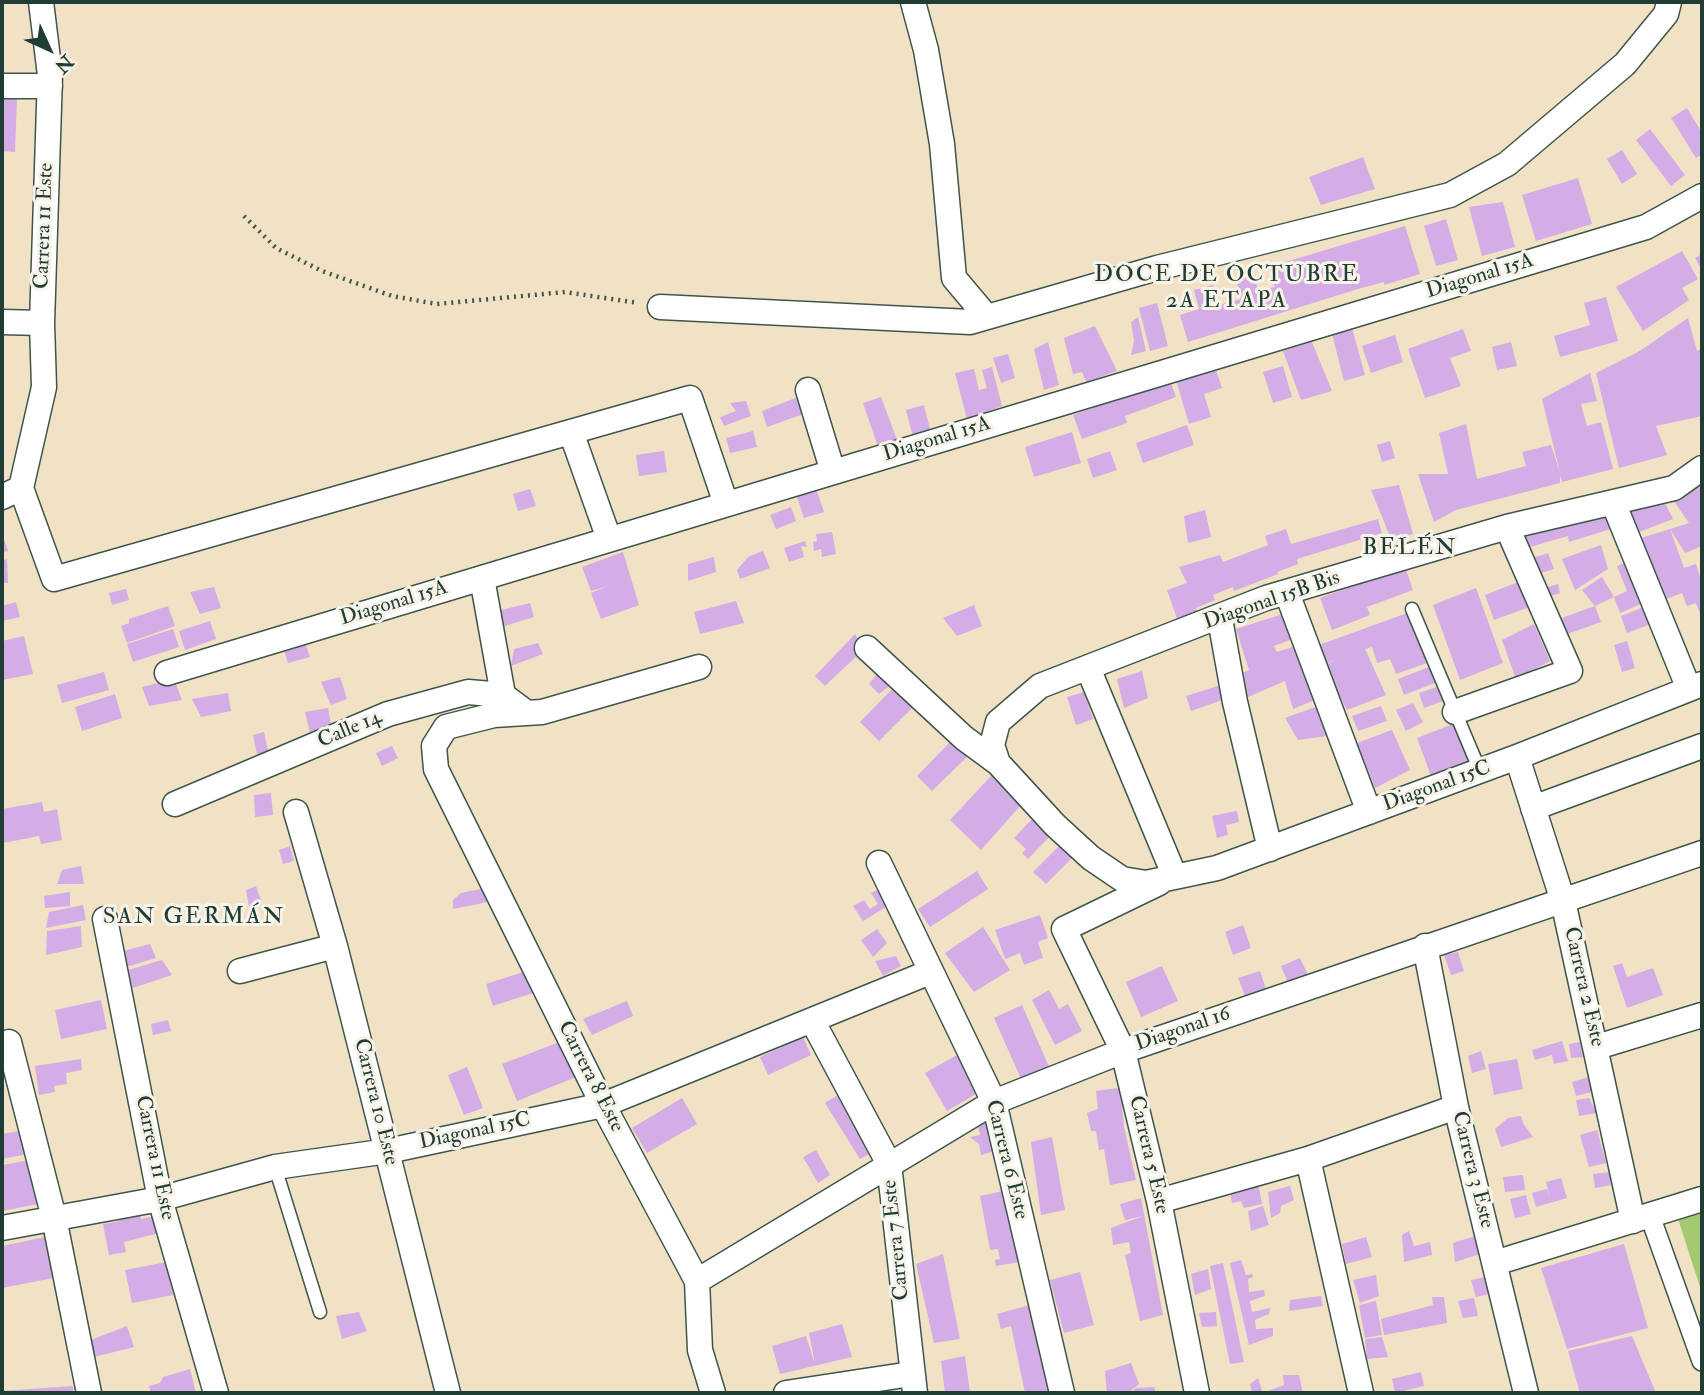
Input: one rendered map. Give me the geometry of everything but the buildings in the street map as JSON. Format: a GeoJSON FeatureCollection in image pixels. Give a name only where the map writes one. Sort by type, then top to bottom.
{"type":"FeatureCollection","features":[{"type":"Feature","properties":{"kind":"street","name":"Carrera 11 Este"},"geometry":{"type":"LineString","coordinates":[[11,492],[32,450],[44,387],[42,323],[50,86],[41,2]]}},
{"type":"Feature","properties":{"kind":"street"},"geometry":{"type":"LineString","coordinates":[[913,2],[926,50],[942,144],[954,278],[986,316]]}},
{"type":"Feature","properties":{"kind":"street"},"geometry":{"type":"LineString","coordinates":[[660,307],[970,322],[1157,268],[1450,195],[1507,164],[1625,64],[1665,14],[1669,2]]}},
{"type":"Feature","properties":{"kind":"street"},"geometry":{"type":"LineString","coordinates":[[2,86],[50,86]]}},
{"type":"Feature","properties":{"kind":"street","name":"Diagonal 15A"},"geometry":{"type":"LineString","coordinates":[[167,673],[1646,227],[1702,196]]}},
{"type":"Feature","properties":{"kind":"street"},"geometry":{"type":"LineString","coordinates":[[2,322],[42,323]]}},
{"type":"Feature","properties":{"kind":"street"},"geometry":{"type":"LineString","coordinates":[[808,390],[833,472]]}},
{"type":"Feature","properties":{"kind":"street"},"geometry":{"type":"LineString","coordinates":[[11,492],[54,579],[690,398],[726,504]]}},
{"type":"Feature","properties":{"kind":"street"},"geometry":{"type":"LineString","coordinates":[[571,432],[609,539]]}},
{"type":"Feature","properties":{"kind":"street","name":"Diagonal 15B Bis"},"geometry":{"type":"LineString","coordinates":[[995,754],[998,722],[1040,686],[1287,593],[1507,527],[1674,488],[1702,468]]}},
{"type":"Feature","properties":{"kind":"street"},"geometry":{"type":"LineString","coordinates":[[1613,502],[1696,686]]}},
{"type":"Feature","properties":{"kind":"street"},"geometry":{"type":"LineString","coordinates":[[1455,712],[1570,671],[1507,527]]}},
{"type":"Feature","properties":{"kind":"street"},"geometry":{"type":"LineString","coordinates":[[482,578],[503,695],[527,713],[542,712],[699,667]]}},
{"type":"Feature","properties":{"kind":"street"},"geometry":{"type":"LineString","coordinates":[[1287,593],[1369,812]]}},
{"type":"Feature","properties":{"kind":"street"},"geometry":{"type":"LineString","coordinates":[[1220,619],[1235,702],[1270,849]]}},
{"type":"Feature","properties":{"kind":"street"},"geometry":{"type":"LineString","coordinates":[[867,648],[964,738],[995,754]]}},
{"type":"Feature","properties":{"kind":"street"},"geometry":{"type":"LineString","coordinates":[[1088,668],[1172,878]]}},
{"type":"Feature","properties":{"kind":"street","name":"Diagonal 15C"},"geometry":{"type":"LineString","coordinates":[[995,754],[1064,834],[1122,879],[1146,883],[1217,869],[1517,757],[1696,686]]}},
{"type":"Feature","properties":{"kind":"street","name":"Calle 14"},"geometry":{"type":"LineString","coordinates":[[175,804],[388,713],[468,692],[503,695]]}},
{"type":"Feature","properties":{"kind":"street","name":"Carrera 8 Este"},"geometry":{"type":"LineString","coordinates":[[527,713],[494,715],[446,727],[434,746],[436,769],[603,1105],[697,1281],[700,1350],[713,1393]]}},
{"type":"Feature","properties":{"kind":"street"},"geometry":{"type":"LineString","coordinates":[[1533,808],[1702,746]]}},
{"type":"Feature","properties":{"kind":"street","name":"Carrera 2 Este"},"geometry":{"type":"LineString","coordinates":[[1517,757],[1563,901],[1597,1047],[1642,1218]]}},
{"type":"Feature","properties":{"kind":"street","name":"Carrera 10 Este"},"geometry":{"type":"LineString","coordinates":[[296,812],[335,946],[448,1393]]}},
{"type":"Feature","properties":{"kind":"street","name":"Diagonal 16"},"geometry":{"type":"LineString","coordinates":[[697,1281],[995,1102],[1123,1051],[1702,853]]}},
{"type":"Feature","properties":{"kind":"street","name":"Carrera 6 Este"},"geometry":{"type":"LineString","coordinates":[[878,863],[995,1102],[1062,1393]]}},
{"type":"Feature","properties":{"kind":"street","name":"Diagonal 15C"},"geometry":{"type":"LineString","coordinates":[[1064,929],[1172,878]]}},
{"type":"Feature","properties":{"kind":"street","name":"Carrera 11 Este"},"geometry":{"type":"LineString","coordinates":[[105,919],[160,1199],[216,1393]]}},
{"type":"Feature","properties":{"kind":"street","name":"Carrera 5 Este"},"geometry":{"type":"LineString","coordinates":[[1064,929],[1123,1051],[1159,1201],[1197,1393]]}},
{"type":"Feature","properties":{"kind":"street"},"geometry":{"type":"LineString","coordinates":[[240,971],[335,946]]}},
{"type":"Feature","properties":{"kind":"street","name":"Carrera 3 Este"},"geometry":{"type":"LineString","coordinates":[[1425,946],[1455,1107],[1526,1393]]}},
{"type":"Feature","properties":{"kind":"street","name":"Diagonal 15C"},"geometry":{"type":"LineString","coordinates":[[2,1228],[160,1199],[275,1167],[388,1151],[603,1105],[813,1022],[930,972]]}},
{"type":"Feature","properties":{"kind":"street"},"geometry":{"type":"LineString","coordinates":[[1597,1047],[1702,1015]]}},
{"type":"Feature","properties":{"kind":"street","name":"Carrera 7 Este"},"geometry":{"type":"LineString","coordinates":[[813,1022],[889,1164],[913,1384]]}},
{"type":"Feature","properties":{"kind":"street"},"geometry":{"type":"LineString","coordinates":[[9,1042],[54,1219],[89,1393]]}},
{"type":"Feature","properties":{"kind":"street"},"geometry":{"type":"LineString","coordinates":[[1159,1201],[1308,1159],[1455,1107]]}},
{"type":"Feature","properties":{"kind":"street"},"geometry":{"type":"LineString","coordinates":[[1308,1159],[1361,1393]]}},
{"type":"Feature","properties":{"kind":"street"},"geometry":{"type":"LineString","coordinates":[[1495,1263],[1702,1199]]}},
{"type":"Feature","properties":{"kind":"street"},"geometry":{"type":"LineString","coordinates":[[1642,1218],[1702,1360]]}},
{"type":"Feature","properties":{"kind":"street"},"geometry":{"type":"LineString","coordinates":[[786,1393],[913,1384]]}},
{"type":"Feature","properties":{"kind":"lane"},"geometry":{"type":"LineString","coordinates":[[1412,609],[1480,771]]}},
{"type":"Feature","properties":{"kind":"lane"},"geometry":{"type":"LineString","coordinates":[[275,1167],[320,1312]]}},
{"type":"Feature","properties":{"kind":"path"},"geometry":{"type":"LineString","coordinates":[[244,216],[276,248],[322,271],[392,296],[437,304],[565,292],[660,307]]}},
{"type":"Feature","properties":{"kind":"green space"},"geometry":{"type":"Polygon","coordinates":[[[1702,1210],[1702,1293],[1678,1219],[1702,1210]]]}},
{"type":"Feature","properties":{"kind":"district","name":"DOCE DE OCTUBRE 2A ETAPA"},"geometry":{"type":"Point","coordinates":[1227,289]}},
{"type":"Feature","properties":{"kind":"district","name":"BELÉN"},"geometry":{"type":"Point","coordinates":[1410,549]}},
{"type":"Feature","properties":{"kind":"district","name":"SAN GERMÁN"},"geometry":{"type":"Point","coordinates":[194,918]}}]}
